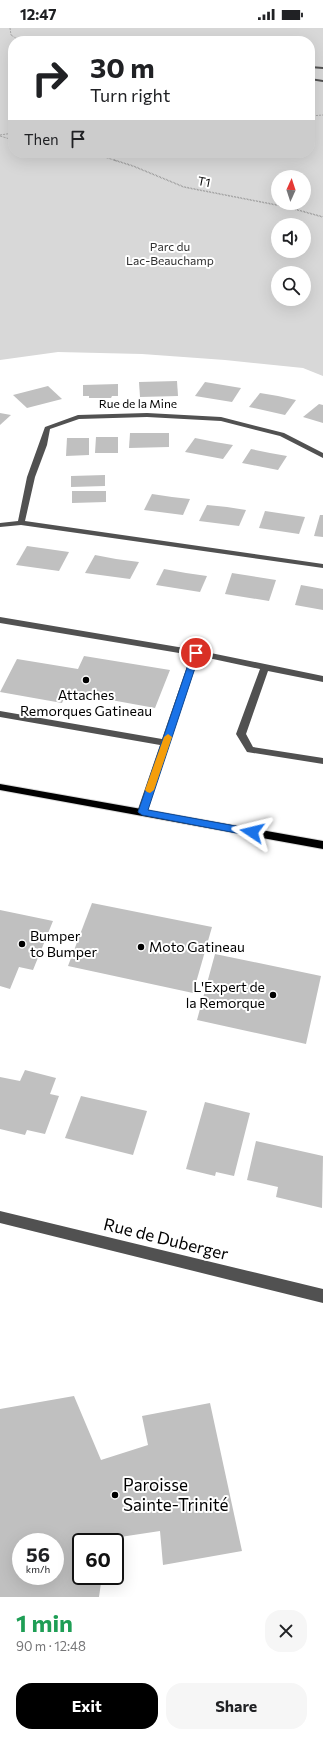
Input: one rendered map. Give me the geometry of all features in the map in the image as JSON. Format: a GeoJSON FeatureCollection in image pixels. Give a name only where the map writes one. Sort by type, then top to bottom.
{"type":"FeatureCollection","features":[{"type":"Feature","properties":{"kind":"main road"},"geometry":{"type":"LineString","coordinates":[[0,787],[323,845]]}},
{"type":"Feature","properties":{"kind":"street","name":"Rue de la Mine"},"geometry":{"type":"LineString","coordinates":[[21,523],[31,477],[43,445],[47,428],[78,417],[147,415],[221,419],[282,434],[323,456]]}},
{"type":"Feature","properties":{"kind":"street"},"geometry":{"type":"LineString","coordinates":[[0,525],[21,523],[323,566]]}},
{"type":"Feature","properties":{"kind":"street"},"geometry":{"type":"LineString","coordinates":[[0,620],[196,653],[323,679]]}},
{"type":"Feature","properties":{"kind":"street"},"geometry":{"type":"LineString","coordinates":[[142,812],[196,653]]}},
{"type":"Feature","properties":{"kind":"street"},"geometry":{"type":"LineString","coordinates":[[265,668],[241,734],[250,750],[323,762]]}},
{"type":"Feature","properties":{"kind":"street"},"geometry":{"type":"LineString","coordinates":[[1,715],[166,744]]}},
{"type":"Feature","properties":{"kind":"street","name":"Rue de Duberger"},"geometry":{"type":"LineString","coordinates":[[0,1217],[323,1296]]}},
{"type":"Feature","properties":{"kind":"path","name":"T1"},"geometry":{"type":"LineString","coordinates":[[108,158],[133,166],[184,187],[287,207],[323,217]]}},
{"type":"Feature","properties":{"kind":"path"},"geometry":{"type":"LineString","coordinates":[[319,215],[323,212]]}},
{"type":"Feature","properties":{"kind":"green space","name":"Parc du Lac-Beauchamp"},"geometry":{"type":"Polygon","coordinates":[[[0,28],[323,28],[323,376],[303,368],[225,360],[142,354],[58,352],[0,360],[0,28]]]}},
{"type":"Feature","properties":{"kind":"building"},"geometry":{"type":"Polygon","coordinates":[[[177,381],[178,396],[140,397],[139,382],[177,381]]]}},
{"type":"Feature","properties":{"kind":"building"},"geometry":{"type":"Polygon","coordinates":[[[205,382],[241,388],[232,402],[195,396],[205,382]]]}},
{"type":"Feature","properties":{"kind":"building"},"geometry":{"type":"Polygon","coordinates":[[[118,384],[118,396],[112,396],[111,398],[89,398],[89,396],[83,396],[83,385],[118,384]]]}},
{"type":"Feature","properties":{"kind":"building"},"geometry":{"type":"Polygon","coordinates":[[[48,386],[62,399],[27,408],[13,395],[48,386]]]}},
{"type":"Feature","properties":{"kind":"building"},"geometry":{"type":"Polygon","coordinates":[[[260,393],[296,400],[285,415],[249,407],[260,393]]]}},
{"type":"Feature","properties":{"kind":"building"},"geometry":{"type":"Polygon","coordinates":[[[319,404],[323,405],[323,423],[303,417],[319,404]]]}},
{"type":"Feature","properties":{"kind":"building"},"geometry":{"type":"Polygon","coordinates":[[[0,413],[11,415],[0,425],[0,413]]]}},
{"type":"Feature","properties":{"kind":"building"},"geometry":{"type":"Polygon","coordinates":[[[130,433],[169,433],[169,447],[129,448],[130,433]]]}},
{"type":"Feature","properties":{"kind":"building"},"geometry":{"type":"Polygon","coordinates":[[[96,437],[118,437],[118,453],[95,453],[96,437]]]}},
{"type":"Feature","properties":{"kind":"building"},"geometry":{"type":"Polygon","coordinates":[[[67,438],[89,438],[89,455],[66,456],[67,438]]]}},
{"type":"Feature","properties":{"kind":"building"},"geometry":{"type":"Polygon","coordinates":[[[195,438],[233,445],[223,459],[185,452],[195,438]]]}},
{"type":"Feature","properties":{"kind":"building"},"geometry":{"type":"Polygon","coordinates":[[[251,449],[287,456],[278,470],[242,463],[251,449]]]}},
{"type":"Feature","properties":{"kind":"building"},"geometry":{"type":"Polygon","coordinates":[[[105,475],[105,486],[71,487],[71,476],[105,475]]]}},
{"type":"Feature","properties":{"kind":"building"},"geometry":{"type":"Polygon","coordinates":[[[72,491],[106,491],[106,502],[72,503],[72,491]]]}},
{"type":"Feature","properties":{"kind":"building"},"geometry":{"type":"Polygon","coordinates":[[[152,494],[190,499],[183,515],[144,510],[152,494]]]}},
{"type":"Feature","properties":{"kind":"building"},"geometry":{"type":"Polygon","coordinates":[[[207,505],[246,510],[239,526],[199,521],[207,505]]]}},
{"type":"Feature","properties":{"kind":"building"},"geometry":{"type":"Polygon","coordinates":[[[265,511],[305,517],[299,534],[259,528],[265,511]]]}},
{"type":"Feature","properties":{"kind":"building"},"geometry":{"type":"Polygon","coordinates":[[[320,515],[323,515],[323,537],[314,536],[320,515]]]}},
{"type":"Feature","properties":{"kind":"building"},"geometry":{"type":"Polygon","coordinates":[[[27,546],[69,552],[59,571],[16,565],[27,546]]]}},
{"type":"Feature","properties":{"kind":"building"},"geometry":{"type":"Polygon","coordinates":[[[95,555],[139,562],[130,579],[85,573],[95,555]]]}},
{"type":"Feature","properties":{"kind":"building"},"geometry":{"type":"Polygon","coordinates":[[[164,569],[207,576],[200,592],[156,585],[164,569]]]}},
{"type":"Feature","properties":{"kind":"building"},"geometry":{"type":"Polygon","coordinates":[[[232,573],[276,580],[269,601],[225,594],[232,573]]]}},
{"type":"Feature","properties":{"kind":"building"},"geometry":{"type":"Polygon","coordinates":[[[301,585],[323,589],[323,610],[295,605],[301,585]]]}},
{"type":"Feature","properties":{"kind":"building","name":"Attaches Remorques Gatineau"},"geometry":{"type":"Polygon","coordinates":[[[84,656],[170,670],[155,708],[67,692],[62,703],[0,692],[17,659],[78,669],[84,656]]]}},
{"type":"Feature","properties":{"kind":"building","name":"Moto Gatineau"},"geometry":{"type":"Polygon","coordinates":[[[92,903],[212,927],[193,993],[68,966],[92,903]]]}},
{"type":"Feature","properties":{"kind":"building","name":"Bumper to Bumper"},"geometry":{"type":"Polygon","coordinates":[[[0,910],[53,921],[33,970],[19,967],[10,989],[0,986],[0,910]]]}},
{"type":"Feature","properties":{"kind":"building"},"geometry":{"type":"Polygon","coordinates":[[[215,954],[321,976],[306,1044],[197,1020],[215,954]]]}},
{"type":"Feature","properties":{"kind":"building"},"geometry":{"type":"Polygon","coordinates":[[[25,1070],[56,1078],[50,1094],[59,1096],[45,1134],[27,1130],[25,1135],[0,1129],[0,1077],[20,1081],[25,1070]]]}},
{"type":"Feature","properties":{"kind":"building"},"geometry":{"type":"Polygon","coordinates":[[[81,1096],[147,1111],[133,1155],[65,1138],[81,1096]]]}},
{"type":"Feature","properties":{"kind":"building"},"geometry":{"type":"Polygon","coordinates":[[[205,1102],[250,1113],[234,1176],[216,1172],[215,1176],[186,1169],[205,1102]]]}},
{"type":"Feature","properties":{"kind":"building"},"geometry":{"type":"Polygon","coordinates":[[[256,1141],[323,1156],[322,1208],[276,1197],[278,1187],[247,1180],[256,1141]]]}},
{"type":"Feature","properties":{"kind":"building","name":"Paroisse Sainte-Trinité"},"geometry":{"type":"Polygon","coordinates":[[[74,1396],[101,1460],[148,1445],[142,1416],[210,1403],[242,1551],[163,1565],[160,1531],[124,1536],[124,1533],[72,1533],[72,1585],[101,1585],[99,1597],[0,1597],[0,1409],[74,1396]]]}},
{"type":"Feature","properties":{"kind":"slow traffic"},"geometry":{"type":"LineString","coordinates":[[150,790],[168,737]]}},
{"type":"Feature","properties":{"kind":"place","name":"Attaches Remorques Gatineau"},"geometry":{"type":"Point","coordinates":[86,680]}},
{"type":"Feature","properties":{"kind":"place","name":"Bumper to Bumper"},"geometry":{"type":"Point","coordinates":[22,944]}},
{"type":"Feature","properties":{"kind":"place","name":"Moto Gatineau"},"geometry":{"type":"Point","coordinates":[141,947]}},
{"type":"Feature","properties":{"kind":"place","name":"L'Expert de la Remorque"},"geometry":{"type":"Point","coordinates":[273,995]}},
{"type":"Feature","properties":{"kind":"place","name":"Paroisse Sainte-Trinité"},"geometry":{"type":"Point","coordinates":[115,1495]}},
{"type":"Feature","properties":{"kind":"route"},"geometry":{"type":"LineString","coordinates":[[196,653],[142,812],[252,832]]}}]}
